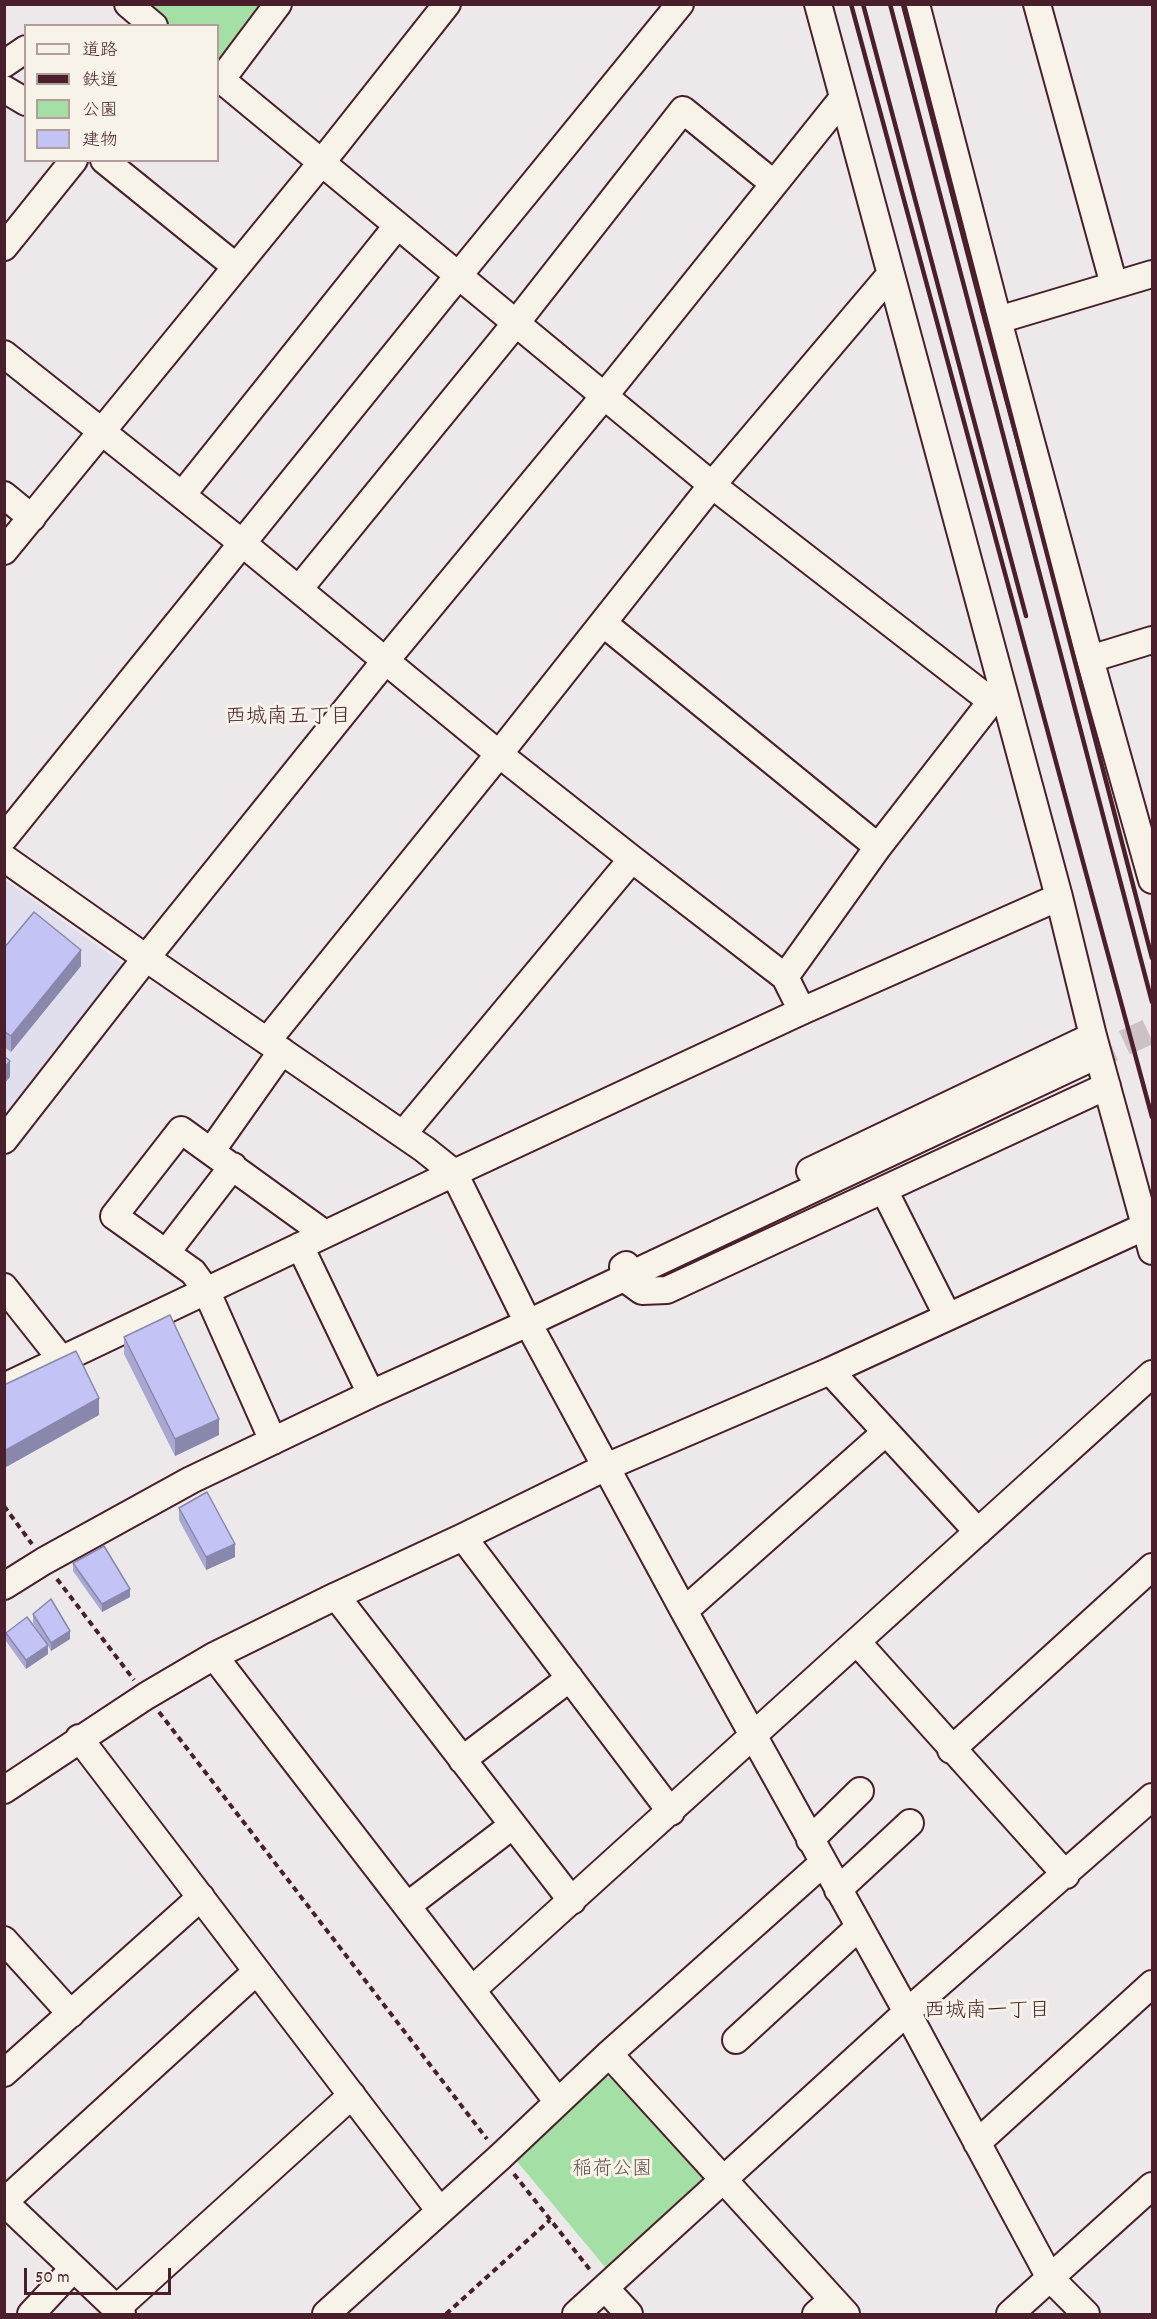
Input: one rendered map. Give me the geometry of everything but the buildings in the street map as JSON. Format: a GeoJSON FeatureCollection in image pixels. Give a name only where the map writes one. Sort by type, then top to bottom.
{"type":"FeatureCollection","features":[{"type":"Feature","properties":{"kind":"street"},"geometry":{"type":"LineString","coordinates":[[128,4],[149,24]]}},
{"type":"Feature","properties":{"kind":"street"},"geometry":{"type":"LineString","coordinates":[[278,4],[219,79],[712,485],[997,694]]}},
{"type":"Feature","properties":{"kind":"street"},"geometry":{"type":"LineString","coordinates":[[4,551],[322,162],[447,4]]}},
{"type":"Feature","properties":{"kind":"street"},"geometry":{"type":"LineString","coordinates":[[4,838],[680,4]]}},
{"type":"Feature","properties":{"kind":"street"},"geometry":{"type":"LineString","coordinates":[[818,4],[997,694],[1059,897],[1091,1048],[1107,1086],[1152,1251]]}},
{"type":"Feature","properties":{"kind":"street"},"geometry":{"type":"LineString","coordinates":[[916,4],[998,320],[1090,659],[1150,863]]}},
{"type":"Feature","properties":{"kind":"street"},"geometry":{"type":"LineString","coordinates":[[1037,4],[1114,285]]}},
{"type":"Feature","properties":{"kind":"street"},"geometry":{"type":"LineString","coordinates":[[4,63],[24,50]]}},
{"type":"Feature","properties":{"kind":"street"},"geometry":{"type":"LineString","coordinates":[[4,89],[24,101]]}},
{"type":"Feature","properties":{"kind":"street"},"geometry":{"type":"LineString","coordinates":[[4,1140],[146,958],[386,660],[605,395],[843,98]]}},
{"type":"Feature","properties":{"kind":"street"},"geometry":{"type":"LineString","coordinates":[[299,589],[516,323],[684,110],[773,183]]}},
{"type":"Feature","properties":{"kind":"street"},"geometry":{"type":"LineString","coordinates":[[4,246],[72,162]]}},
{"type":"Feature","properties":{"kind":"street"},"geometry":{"type":"LineString","coordinates":[[106,162],[235,266]]}},
{"type":"Feature","properties":{"kind":"street"},"geometry":{"type":"LineString","coordinates":[[182,495],[398,225]]}},
{"type":"Feature","properties":{"kind":"street"},"geometry":{"type":"LineString","coordinates":[[998,320],[1152,274]]}},
{"type":"Feature","properties":{"kind":"street"},"geometry":{"type":"LineString","coordinates":[[212,1150],[274,1046],[499,754],[712,485],[890,275]]}},
{"type":"Feature","properties":{"kind":"street"},"geometry":{"type":"LineString","coordinates":[[4,354],[299,589],[499,754],[785,977],[802,1011]]}},
{"type":"Feature","properties":{"kind":"street"},"geometry":{"type":"LineString","coordinates":[[4,495],[32,518]]}},
{"type":"Feature","properties":{"kind":"street"},"geometry":{"type":"LineString","coordinates":[[603,623],[879,847]]}},
{"type":"Feature","properties":{"kind":"street"},"geometry":{"type":"LineString","coordinates":[[1090,659],[1152,640]]}},
{"type":"Feature","properties":{"kind":"street"},"geometry":{"type":"LineString","coordinates":[[785,977],[879,847],[997,694]]}},
{"type":"Feature","properties":{"kind":"street"},"geometry":{"type":"LineString","coordinates":[[4,858],[404,1134],[454,1173],[528,1323],[684,1611],[907,2012],[1050,2278],[1086,2314]]}},
{"type":"Feature","properties":{"kind":"street"},"geometry":{"type":"LineString","coordinates":[[404,1134],[632,859]]}},
{"type":"Feature","properties":{"kind":"street"},"geometry":{"type":"LineString","coordinates":[[4,1387],[802,1011],[1059,897]]}},
{"type":"Feature","properties":{"kind":"street"},"geometry":{"type":"LineString","coordinates":[[1091,1048],[644,1250],[623,1268],[624,1278],[642,1291],[667,1290],[1107,1086]]}},
{"type":"Feature","properties":{"kind":"street"},"geometry":{"type":"LineString","coordinates":[[273,1441],[206,1290],[193,1272],[114,1216],[181,1130],[212,1150],[326,1234]]}},
{"type":"Feature","properties":{"kind":"street"},"geometry":{"type":"LineString","coordinates":[[166,1253],[233,1166]]}},
{"type":"Feature","properties":{"kind":"street"},"geometry":{"type":"LineString","coordinates":[[884,1190],[948,1317]]}},
{"type":"Feature","properties":{"kind":"street"},"geometry":{"type":"LineString","coordinates":[[4,1790],[79,1738],[214,1656],[606,1467],[830,1371],[1146,1226]]}},
{"type":"Feature","properties":{"kind":"street"},"geometry":{"type":"LineString","coordinates":[[300,1246],[371,1394]]}},
{"type":"Feature","properties":{"kind":"street"},"geometry":{"type":"LineString","coordinates":[[4,1586],[44,1561],[192,1480],[371,1394],[624,1278]]}},
{"type":"Feature","properties":{"kind":"street"},"geometry":{"type":"LineString","coordinates":[[4,1287],[61,1359]]}},
{"type":"Feature","properties":{"kind":"street"},"geometry":{"type":"LineString","coordinates":[[830,1371],[978,1532]]}},
{"type":"Feature","properties":{"kind":"street"},"geometry":{"type":"LineString","coordinates":[[472,1990],[1152,1374]]}},
{"type":"Feature","properties":{"kind":"street"},"geometry":{"type":"LineString","coordinates":[[684,1611],[886,1432]]}},
{"type":"Feature","properties":{"kind":"street"},"geometry":{"type":"LineString","coordinates":[[463,1537],[671,1812]]}},
{"type":"Feature","properties":{"kind":"street"},"geometry":{"type":"LineString","coordinates":[[951,1750],[1152,1567]]}},
{"type":"Feature","properties":{"kind":"street"},"geometry":{"type":"LineString","coordinates":[[336,1596],[572,1901]]}},
{"type":"Feature","properties":{"kind":"street"},"geometry":{"type":"LineString","coordinates":[[857,1642],[951,1750],[1066,1875]]}},
{"type":"Feature","properties":{"kind":"street"},"geometry":{"type":"LineString","coordinates":[[214,1656],[558,2102]]}},
{"type":"Feature","properties":{"kind":"street"},"geometry":{"type":"LineString","coordinates":[[462,1760],[570,1678]]}},
{"type":"Feature","properties":{"kind":"street"},"geometry":{"type":"LineString","coordinates":[[79,1738],[440,2211]]}},
{"type":"Feature","properties":{"kind":"street"},"geometry":{"type":"LineString","coordinates":[[810,1840],[860,1791]]}},
{"type":"Feature","properties":{"kind":"street"},"geometry":{"type":"LineString","coordinates":[[576,2314],[907,2012],[1066,1875],[1152,1797]]}},
{"type":"Feature","properties":{"kind":"street"},"geometry":{"type":"LineString","coordinates":[[838,1890],[910,1823]]}},
{"type":"Feature","properties":{"kind":"street"},"geometry":{"type":"LineString","coordinates":[[407,1906],[513,1825]]}},
{"type":"Feature","properties":{"kind":"street"},"geometry":{"type":"LineString","coordinates":[[326,2314],[500,2157],[609,2054],[823,1863]]}},
{"type":"Feature","properties":{"kind":"street"},"geometry":{"type":"LineString","coordinates":[[4,2073],[201,1897]]}},
{"type":"Feature","properties":{"kind":"street"},"geometry":{"type":"LineString","coordinates":[[736,2040],[859,1927]]}},
{"type":"Feature","properties":{"kind":"street"},"geometry":{"type":"LineString","coordinates":[[4,1940],[71,2014]]}},
{"type":"Feature","properties":{"kind":"street"},"geometry":{"type":"LineString","coordinates":[[257,1971],[4,2202],[119,2312],[352,2095]]}},
{"type":"Feature","properties":{"kind":"street"},"geometry":{"type":"LineString","coordinates":[[977,2143],[1152,1984]]}},
{"type":"Feature","properties":{"kind":"street"},"geometry":{"type":"LineString","coordinates":[[609,2054],[723,2179],[831,2310]]}},
{"type":"Feature","properties":{"kind":"street"},"geometry":{"type":"LineString","coordinates":[[1010,2314],[1152,2186]]}},
{"type":"Feature","properties":{"kind":"street"},"geometry":{"type":"LineString","coordinates":[[31,2314],[73,2269]]}},
{"type":"Feature","properties":{"kind":"street"},"geometry":{"type":"LineString","coordinates":[[605,2288],[629,2314]]}},
{"type":"Feature","properties":{"kind":"path"},"geometry":{"type":"LineString","coordinates":[[4,1506],[146,1696],[500,2157],[605,2288]]}},
{"type":"Feature","properties":{"kind":"path"},"geometry":{"type":"LineString","coordinates":[[446,2314],[550,2220]]}},
{"type":"Feature","properties":{"kind":"shaded area"},"geometry":{"type":"Polygon","coordinates":[[[5,880],[127,967],[5,1129],[5,880]]]}},
{"type":"Feature","properties":{"kind":"green space"},"geometry":{"type":"Polygon","coordinates":[[[137,5],[272,5],[219,69],[219,24],[162,24],[137,5]]]}},
{"type":"Feature","properties":{"kind":"green space","name":"稲荷公園"},"geometry":{"type":"Polygon","coordinates":[[[604,2077],[621,2078],[706,2176],[701,2187],[610,2273],[515,2159],[604,2077]]]}},
{"type":"Feature","properties":{"kind":"tunnel"},"geometry":{"type":"LineString","coordinates":[[1089,1059],[1152,1030]]}},
{"type":"Feature","properties":{"kind":"railway"},"geometry":{"type":"LineString","coordinates":[[851,4],[1152,1117]]}},
{"type":"Feature","properties":{"kind":"railway"},"geometry":{"type":"LineString","coordinates":[[863,4],[1026,616]]}},
{"type":"Feature","properties":{"kind":"railway"},"geometry":{"type":"LineString","coordinates":[[890,4],[1152,1002]]}},
{"type":"Feature","properties":{"kind":"railway"},"geometry":{"type":"LineString","coordinates":[[904,4],[1152,958]]}},
{"type":"Feature","properties":{"kind":"district","name":"西城南五丁目"},"geometry":{"type":"Point","coordinates":[288,719]}},
{"type":"Feature","properties":{"kind":"district","name":"西城南一丁目"},"geometry":{"type":"Point","coordinates":[987,2013]}}]}
